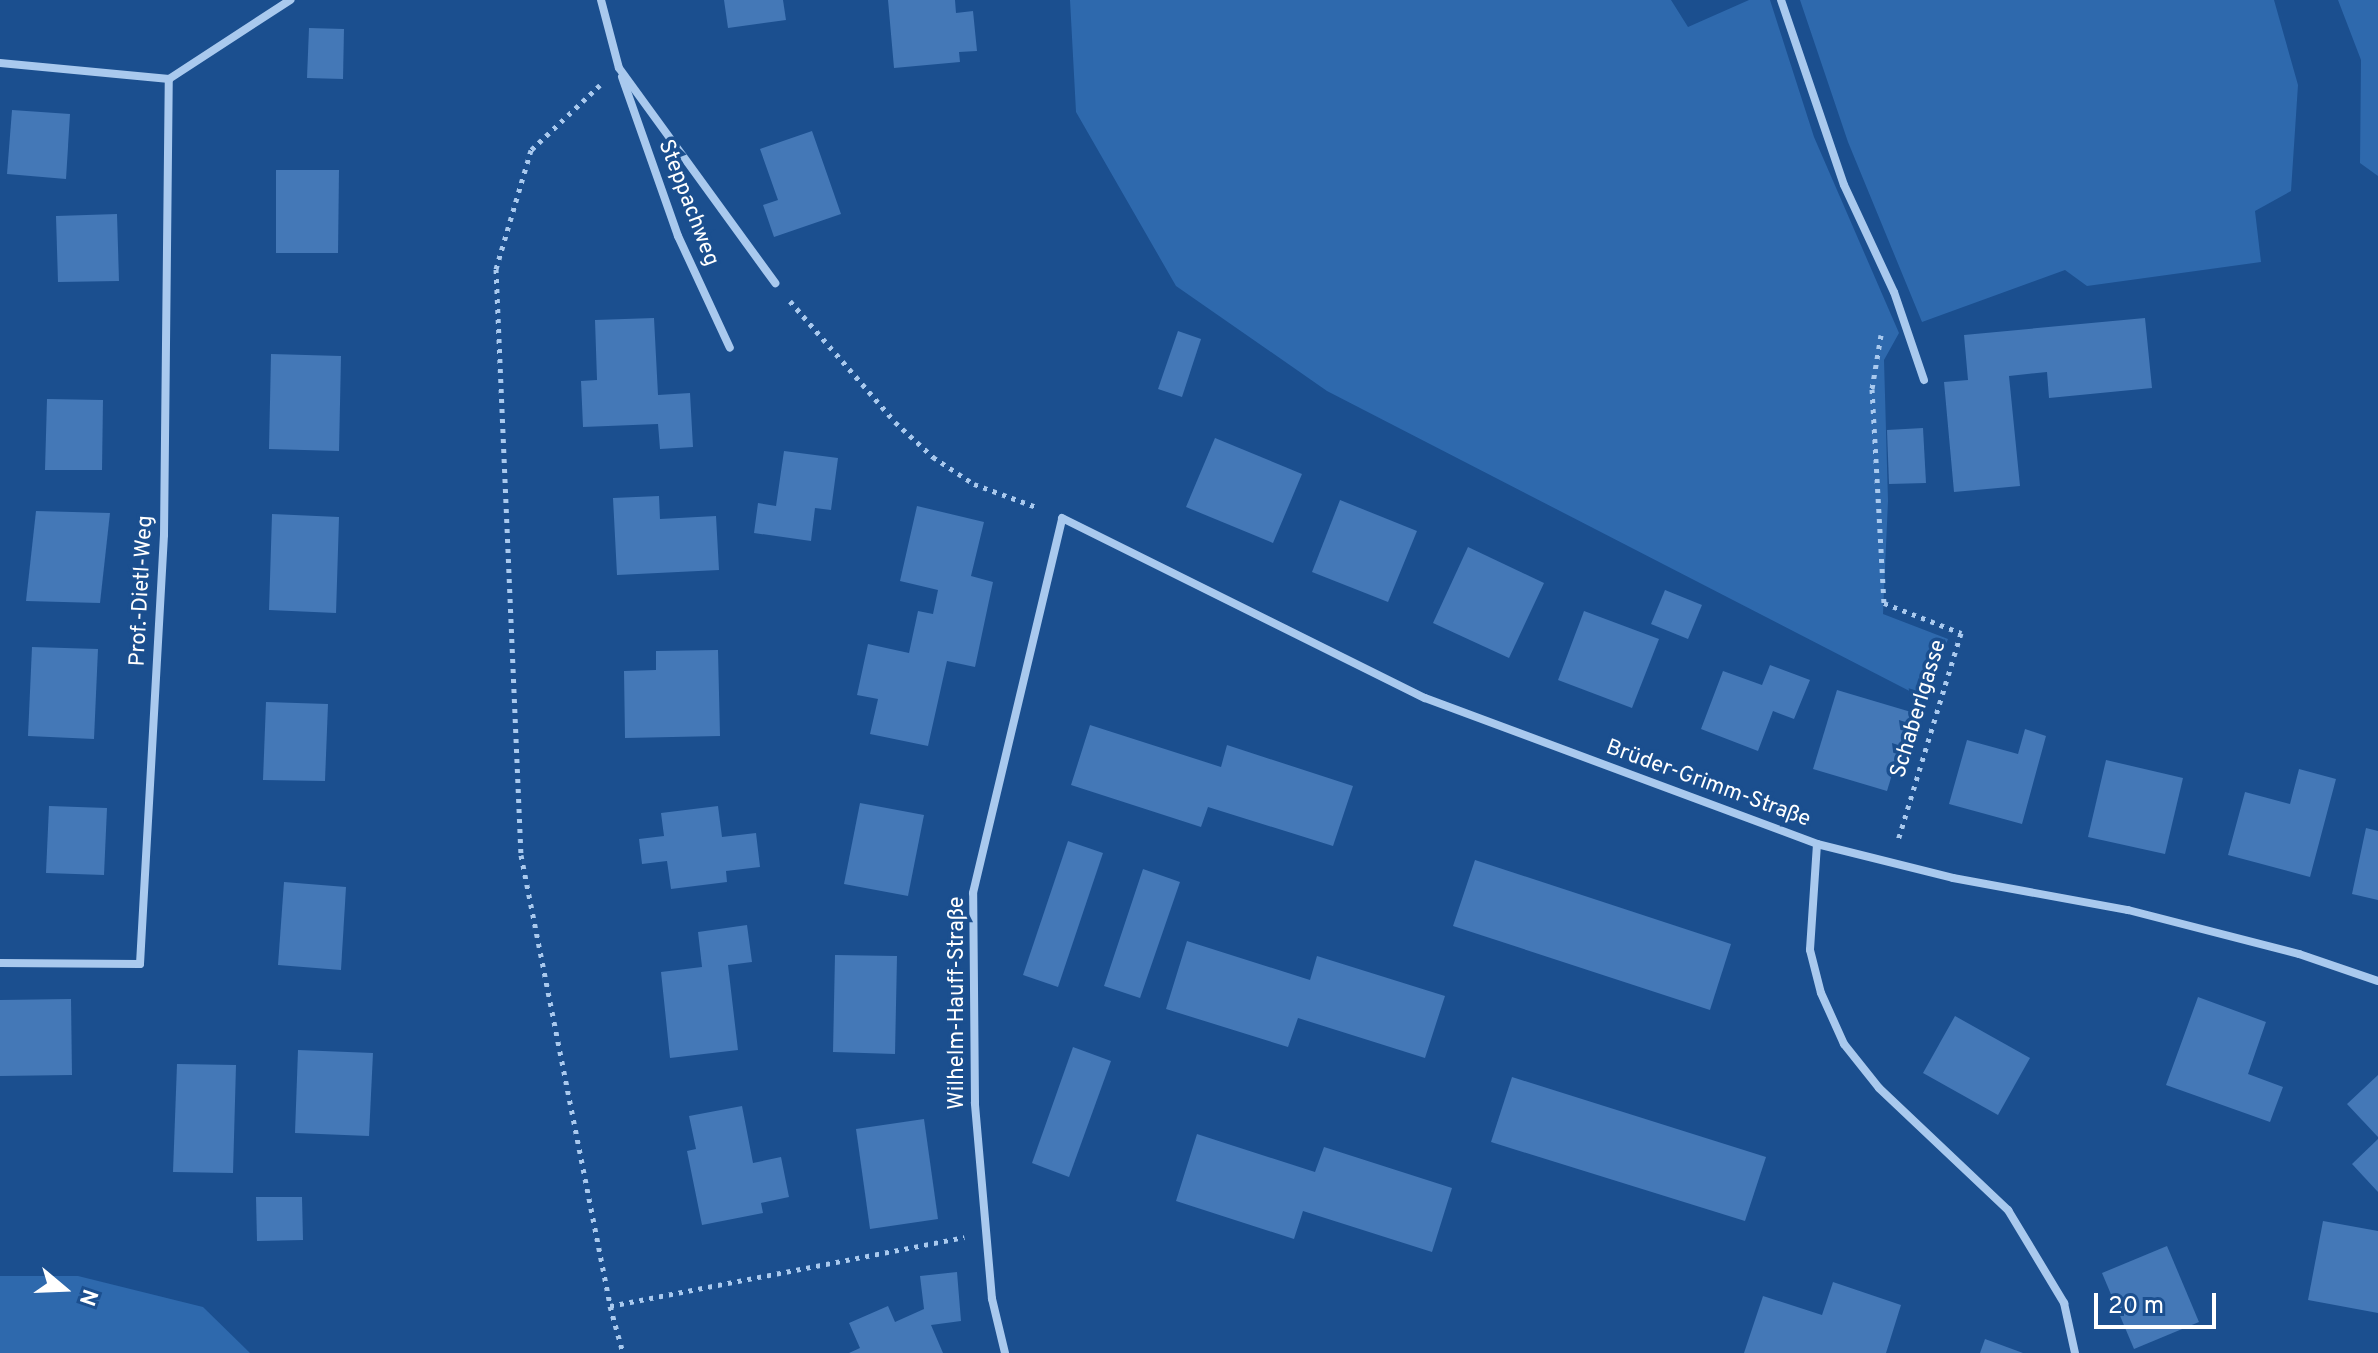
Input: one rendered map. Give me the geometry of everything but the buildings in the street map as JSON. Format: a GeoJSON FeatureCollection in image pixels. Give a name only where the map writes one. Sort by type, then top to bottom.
{"type":"FeatureCollection","features":[{"type":"Feature","properties":{"kind":"street"},"geometry":{"type":"LineString","coordinates":[[0,63],[169,79],[290,0]]}},
{"type":"Feature","properties":{"kind":"street","name":"Steppachweg"},"geometry":{"type":"LineString","coordinates":[[601,0],[619,68],[678,236],[730,348]]}},
{"type":"Feature","properties":{"kind":"street"},"geometry":{"type":"LineString","coordinates":[[1781,0],[1844,185],[1894,292],[1924,380]]}},
{"type":"Feature","properties":{"kind":"street","name":"Steppachweg"},"geometry":{"type":"LineString","coordinates":[[619,68],[775,283]]}},
{"type":"Feature","properties":{"kind":"street","name":"Prof.-Dietl-Weg"},"geometry":{"type":"LineString","coordinates":[[0,963],[140,964],[164,535],[169,79]]}},
{"type":"Feature","properties":{"kind":"street","name":"Brüder-Grimm-Straße"},"geometry":{"type":"LineString","coordinates":[[1062,518],[1425,698],[1817,844],[2128,910],[2299,954],[2378,981]]}},
{"type":"Feature","properties":{"kind":"street","name":"Wilhelm-Hauff-Straße"},"geometry":{"type":"LineString","coordinates":[[1005,1353],[985,1233],[975,1103],[973,893],[1062,518]]}},
{"type":"Feature","properties":{"kind":"street"},"geometry":{"type":"LineString","coordinates":[[1817,844],[1810,950],[1821,993],[1844,1044],[1879,1088],[2008,1210],[2064,1303],[2075,1353]]}},
{"type":"Feature","properties":{"kind":"path"},"geometry":{"type":"LineString","coordinates":[[619,68],[531,150],[496,269],[521,855],[610,1306],[623,1353]]}},
{"type":"Feature","properties":{"kind":"path"},"geometry":{"type":"LineString","coordinates":[[775,283],[895,422],[933,457],[974,484],[1062,518]]}},
{"type":"Feature","properties":{"kind":"path","name":"Schaberlgasse"},"geometry":{"type":"LineString","coordinates":[[1872,376],[1884,603],[1961,633],[1891,862]]}},
{"type":"Feature","properties":{"kind":"path"},"geometry":{"type":"LineString","coordinates":[[610,1306],[985,1233]]}},
{"type":"Feature","properties":{"kind":"shaded area"},"geometry":{"type":"Polygon","coordinates":[[[1070,0],[1671,0],[1688,27],[1749,0],[1770,0],[1814,137],[1899,333],[1884,360],[1888,501],[1883,614],[1948,639],[1925,699],[1327,391],[1176,286],[1076,112],[1070,0]]]}},
{"type":"Feature","properties":{"kind":"shaded area"},"geometry":{"type":"Polygon","coordinates":[[[1800,0],[2274,0],[2298,85],[2291,191],[2255,211],[2261,262],[2087,286],[2065,270],[1922,322],[1848,142],[1800,0]]]}},
{"type":"Feature","properties":{"kind":"shaded area"},"geometry":{"type":"Polygon","coordinates":[[[2338,0],[2378,0],[2378,176],[2360,163],[2361,60],[2338,0]]]}},
{"type":"Feature","properties":{"kind":"shaded area"},"geometry":{"type":"Polygon","coordinates":[[[0,1276],[78,1276],[203,1307],[250,1353],[0,1353],[0,1276]]]}}]}
